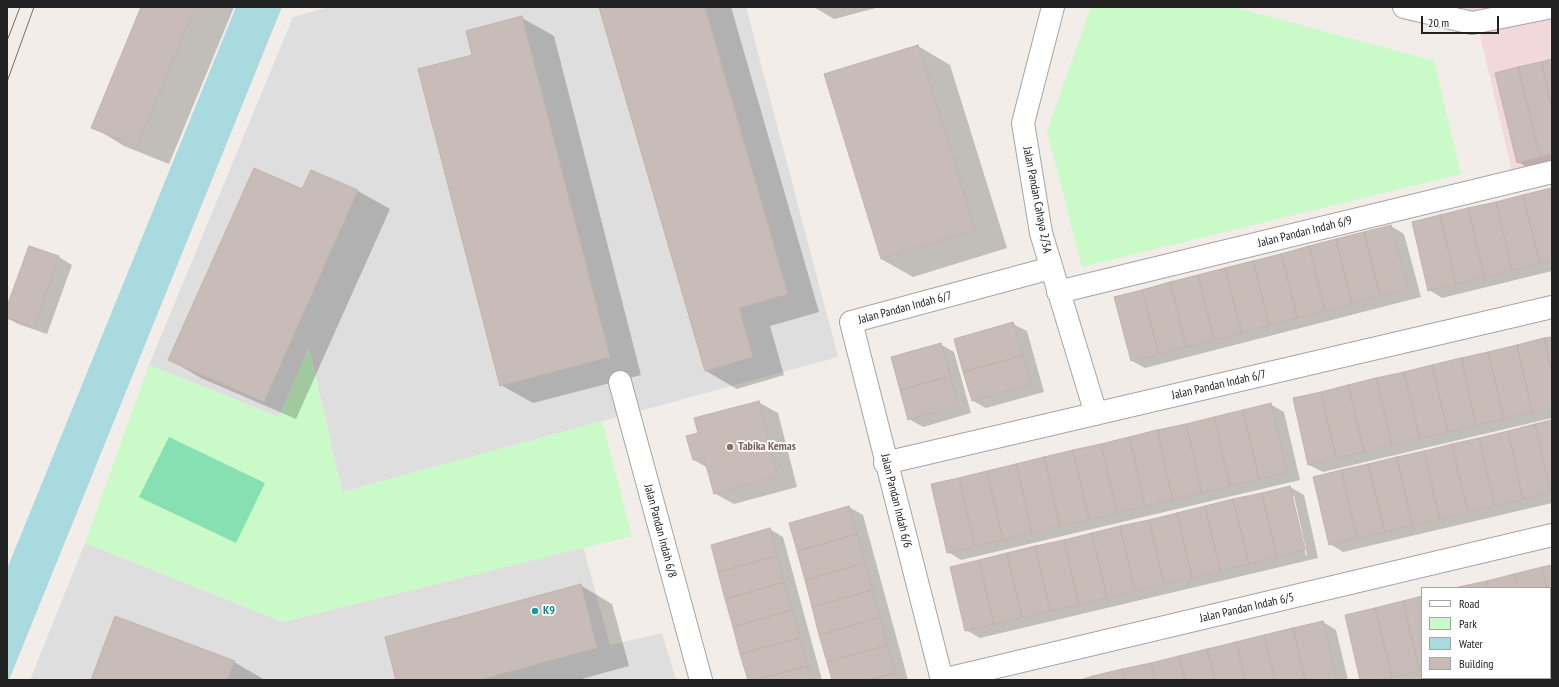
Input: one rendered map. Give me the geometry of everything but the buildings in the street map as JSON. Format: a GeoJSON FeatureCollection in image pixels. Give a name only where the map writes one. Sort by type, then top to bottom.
{"type":"FeatureCollection","features":[{"type":"Feature","properties":{"kind":"street","name":"Jalan Pandan Cahaya 2/3A"},"geometry":{"type":"LineString","coordinates":[[1053,7],[1023,123],[1041,233],[1096,414]]}},
{"type":"Feature","properties":{"kind":"street"},"geometry":{"type":"LineString","coordinates":[[1404,7],[1472,23],[1494,13],[1552,7]]}},
{"type":"Feature","properties":{"kind":"street","name":"Jalan Pandan Indah 6/9"},"geometry":{"type":"LineString","coordinates":[[1058,292],[1552,172]]}},
{"type":"Feature","properties":{"kind":"street","name":"Jalan Pandan Indah 6/7"},"geometry":{"type":"LineString","coordinates":[[851,322],[1051,268]]}},
{"type":"Feature","properties":{"kind":"street","name":"Jalan Pandan Indah 6/7"},"geometry":{"type":"LineString","coordinates":[[885,463],[1552,307]]}},
{"type":"Feature","properties":{"kind":"street","name":"Jalan Pandan Indah 6/6"},"geometry":{"type":"LineString","coordinates":[[851,322],[885,463],[942,680]]}},
{"type":"Feature","properties":{"kind":"street","name":"Jalan Pandan Indah 6/8"},"geometry":{"type":"LineString","coordinates":[[620,382],[701,680]]}},
{"type":"Feature","properties":{"kind":"street","name":"Jalan Pandan Indah 6/5"},"geometry":{"type":"LineString","coordinates":[[942,680],[1552,535]]}},
{"type":"Feature","properties":{"kind":"shaded area"},"geometry":{"type":"Polygon","coordinates":[[[329,7],[746,7],[838,357],[342,492],[309,347],[279,417],[149,365],[293,17],[329,7]]]}},
{"type":"Feature","properties":{"kind":"shaded area"},"geometry":{"type":"Polygon","coordinates":[[[1449,7],[1552,7],[1552,162],[1512,171],[1475,14],[1449,7]]]}},
{"type":"Feature","properties":{"kind":"shaded area"},"geometry":{"type":"Polygon","coordinates":[[[85,543],[283,622],[583,547],[610,645],[662,633],[676,680],[30,680],[85,543]]]}},
{"type":"Feature","properties":{"kind":"green space"},"geometry":{"type":"Polygon","coordinates":[[[1091,7],[1234,7],[1434,61],[1461,174],[1082,267],[1047,131],[1091,7]]]}},
{"type":"Feature","properties":{"kind":"green space"},"geometry":{"type":"Polygon","coordinates":[[[309,347],[342,492],[602,421],[632,536],[283,622],[85,543],[149,365],[279,417],[309,347]]]}},
{"type":"Feature","properties":{"kind":"green space"},"geometry":{"type":"Polygon","coordinates":[[[169,437],[265,483],[236,543],[139,497],[169,437]]]}},
{"type":"Feature","properties":{"kind":"water"},"geometry":{"type":"Polygon","coordinates":[[[236,7],[282,7],[9,680],[7,680],[7,569],[236,7]]]}},
{"type":"Feature","properties":{"kind":"tram line"},"geometry":{"type":"LineString","coordinates":[[7,41],[20,7]]}},
{"type":"Feature","properties":{"kind":"tram line"},"geometry":{"type":"LineString","coordinates":[[7,82],[34,7]]}},
{"type":"Feature","properties":{"kind":"place","name":"Tabika Kemas"},"geometry":{"type":"Point","coordinates":[730,447]}},
{"type":"Feature","properties":{"kind":"place","name":"K9"},"geometry":{"type":"Point","coordinates":[535,611]}}]}
